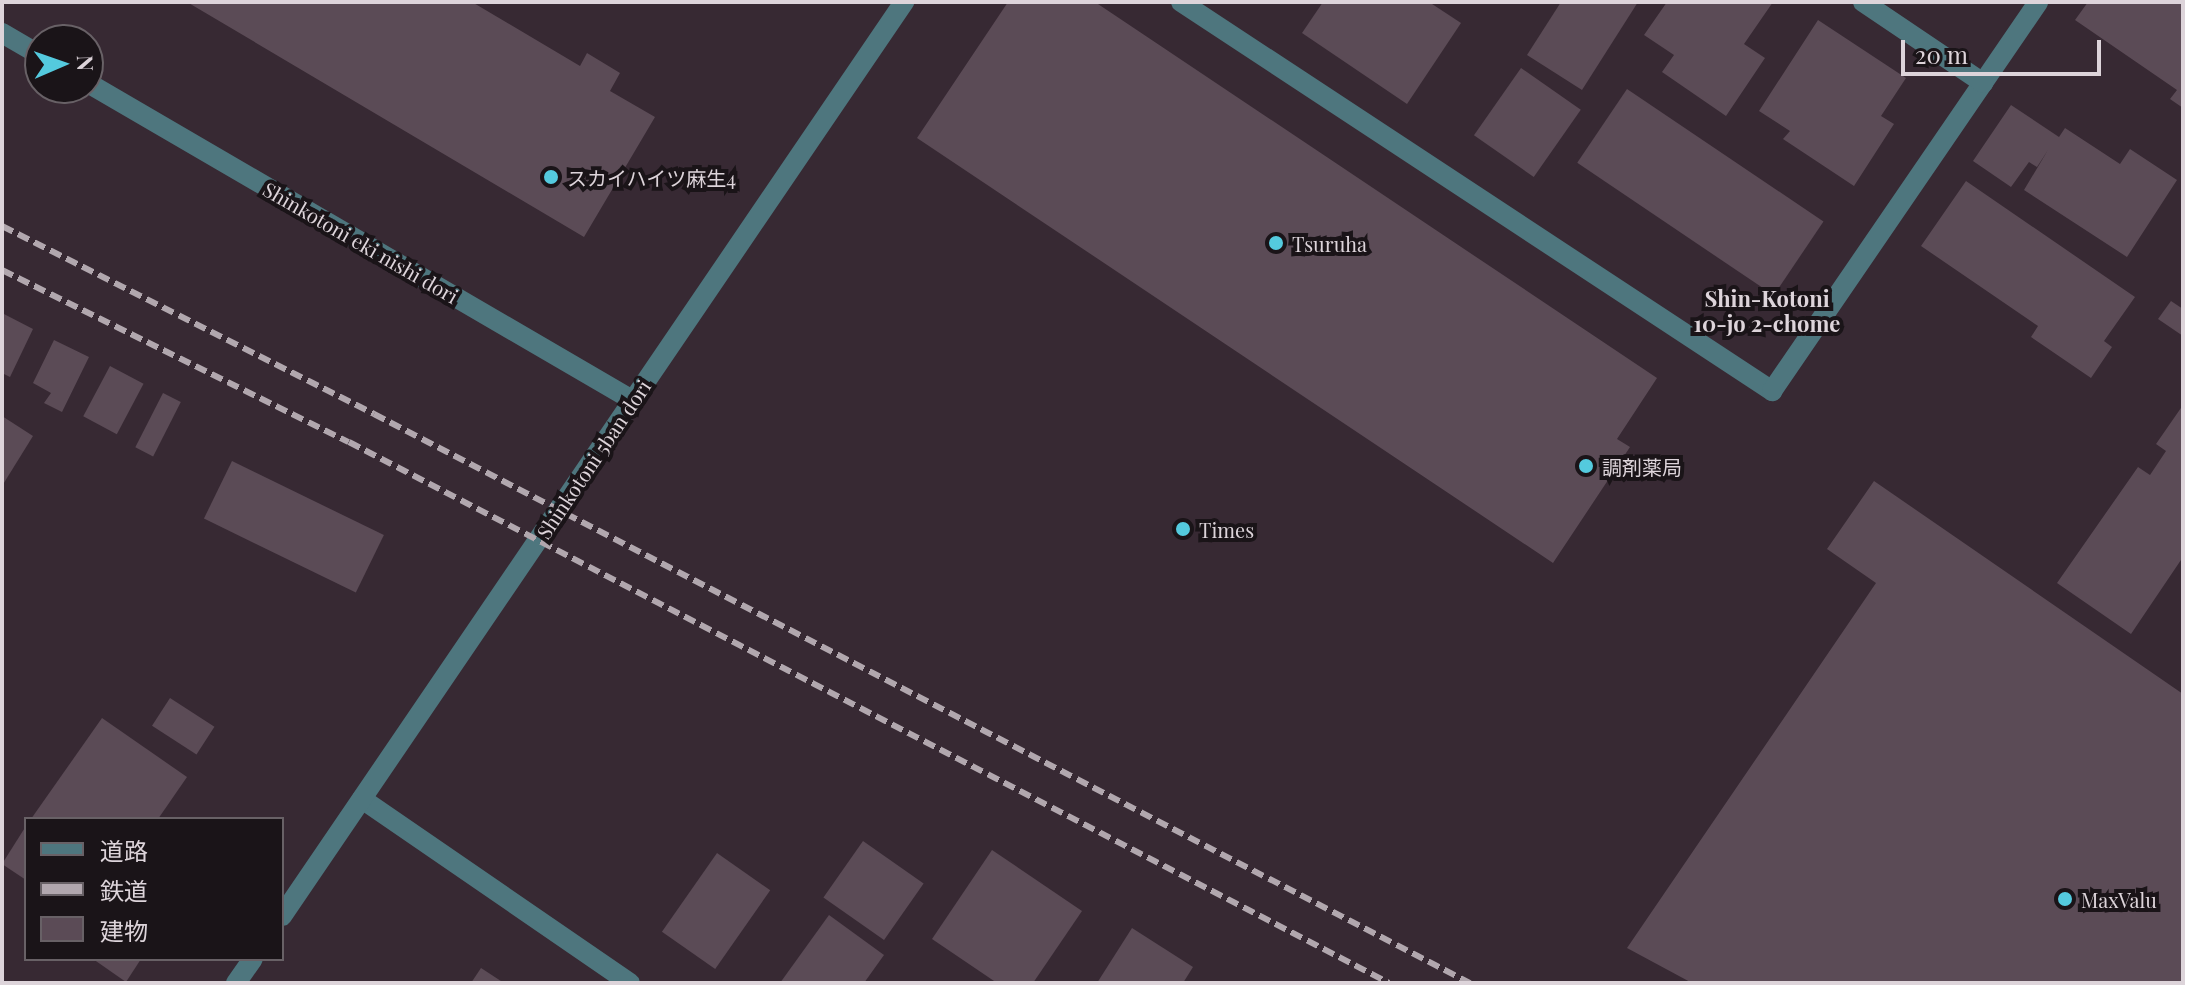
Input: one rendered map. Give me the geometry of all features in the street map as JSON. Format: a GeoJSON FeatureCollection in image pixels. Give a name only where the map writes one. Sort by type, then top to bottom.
{"type":"FeatureCollection","features":[{"type":"Feature","properties":{"kind":"street","name":"Shinkotoni 5ban dori"},"geometry":{"type":"LineString","coordinates":[[284,913],[904,2]]}},
{"type":"Feature","properties":{"kind":"street"},"geometry":{"type":"LineString","coordinates":[[1181,2],[1772,391],[2038,2]]}},
{"type":"Feature","properties":{"kind":"street"},"geometry":{"type":"LineString","coordinates":[[1863,2],[1983,83]]}},
{"type":"Feature","properties":{"kind":"street"},"geometry":{"type":"LineString","coordinates":[[2,33],[24,46]]}},
{"type":"Feature","properties":{"kind":"street","name":"Shinkotoni eki nishi dori"},"geometry":{"type":"LineString","coordinates":[[104,92],[634,401]]}},
{"type":"Feature","properties":{"kind":"street"},"geometry":{"type":"LineString","coordinates":[[362,799],[630,983]]}},
{"type":"Feature","properties":{"kind":"street"},"geometry":{"type":"LineString","coordinates":[[236,983],[252,961]]}},
{"type":"Feature","properties":{"kind":"building","name":"スカイハイツ麻生4"},"geometry":{"type":"Polygon","coordinates":[[[187,2],[472,2],[580,66],[587,53],[620,73],[610,91],[655,117],[584,237],[187,2]]]}},
{"type":"Feature","properties":{"kind":"building"},"geometry":{"type":"Polygon","coordinates":[[[1008,2],[1095,2],[1657,378],[1617,439],[1630,447],[1553,563],[917,138],[1008,2]]]}},
{"type":"Feature","properties":{"kind":"building"},"geometry":{"type":"Polygon","coordinates":[[[1323,2],[1429,2],[1461,23],[1407,104],[1302,33],[1323,2]]]}},
{"type":"Feature","properties":{"kind":"building"},"geometry":{"type":"Polygon","coordinates":[[[1561,2],[1638,2],[1582,90],[1527,55],[1561,2]]]}},
{"type":"Feature","properties":{"kind":"building"},"geometry":{"type":"Polygon","coordinates":[[[1667,2],[1773,2],[1744,44],[1765,58],[1726,116],[1662,72],[1674,55],[1644,35],[1667,2]]]}},
{"type":"Feature","properties":{"kind":"building"},"geometry":{"type":"Polygon","coordinates":[[[2088,2],[2183,2],[2183,108],[2170,99],[2177,90],[2075,20],[2088,2]]]}},
{"type":"Feature","properties":{"kind":"building"},"geometry":{"type":"Polygon","coordinates":[[[1818,20],[1906,78],[1881,116],[1894,124],[1854,186],[1783,139],[1790,131],[1759,111],[1818,20]]]}},
{"type":"Feature","properties":{"kind":"building"},"geometry":{"type":"Polygon","coordinates":[[[1521,68],[1581,110],[1534,177],[1474,135],[1521,68]]]}},
{"type":"Feature","properties":{"kind":"building"},"geometry":{"type":"Polygon","coordinates":[[[1627,89],[1823,222],[1774,295],[1577,163],[1627,89]]]}},
{"type":"Feature","properties":{"kind":"building"},"geometry":{"type":"Polygon","coordinates":[[[2011,105],[2059,137],[2065,128],[2120,164],[2130,149],[2177,180],[2127,257],[2024,190],[2048,150],[2037,167],[2029,162],[2011,187],[1973,161],[2011,105]]]}},
{"type":"Feature","properties":{"kind":"building"},"geometry":{"type":"Polygon","coordinates":[[[1966,181],[2135,297],[2104,341],[2112,347],[2091,378],[2031,337],[2038,326],[1921,246],[1966,181]]]}},
{"type":"Feature","properties":{"kind":"building"},"geometry":{"type":"Polygon","coordinates":[[[2171,301],[2183,309],[2183,336],[2158,319],[2171,301]]]}},
{"type":"Feature","properties":{"kind":"building"},"geometry":{"type":"Polygon","coordinates":[[[2,313],[33,329],[10,377],[2,373],[2,313]]]}},
{"type":"Feature","properties":{"kind":"building"},"geometry":{"type":"Polygon","coordinates":[[[54,340],[89,357],[62,412],[44,403],[51,393],[33,383],[54,340]]]}},
{"type":"Feature","properties":{"kind":"building"},"geometry":{"type":"Polygon","coordinates":[[[110,366],[144,384],[117,434],[83,416],[110,366]]]}},
{"type":"Feature","properties":{"kind":"building"},"geometry":{"type":"Polygon","coordinates":[[[163,393],[181,402],[153,456],[135,447],[163,393]]]}},
{"type":"Feature","properties":{"kind":"building"},"geometry":{"type":"Polygon","coordinates":[[[2183,405],[2183,557],[2131,634],[2057,583],[2138,467],[2150,475],[2166,451],[2156,444],[2183,405]]]}},
{"type":"Feature","properties":{"kind":"building"},"geometry":{"type":"Polygon","coordinates":[[[2,416],[33,436],[2,486],[2,416]]]}},
{"type":"Feature","properties":{"kind":"building"},"geometry":{"type":"Polygon","coordinates":[[[232,461],[384,535],[356,593],[204,519],[232,461]]]}},
{"type":"Feature","properties":{"kind":"building"},"geometry":{"type":"Polygon","coordinates":[[[1874,481],[2183,694],[2183,983],[1692,983],[1627,948],[1876,583],[1827,549],[1874,481]]]}},
{"type":"Feature","properties":{"kind":"building"},"geometry":{"type":"Polygon","coordinates":[[[170,698],[214,727],[196,755],[152,726],[170,698]]]}},
{"type":"Feature","properties":{"kind":"building"},"geometry":{"type":"Polygon","coordinates":[[[102,718],[187,777],[159,817],[32,817],[102,718]]]}},
{"type":"Feature","properties":{"kind":"building"},"geometry":{"type":"Polygon","coordinates":[[[24,829],[24,879],[2,864],[24,829]]]}},
{"type":"Feature","properties":{"kind":"building"},"geometry":{"type":"Polygon","coordinates":[[[863,841],[924,883],[884,940],[823,898],[863,841]]]}},
{"type":"Feature","properties":{"kind":"building"},"geometry":{"type":"Polygon","coordinates":[[[992,850],[1082,911],[1033,983],[997,983],[932,939],[992,850]]]}},
{"type":"Feature","properties":{"kind":"building"},"geometry":{"type":"Polygon","coordinates":[[[717,853],[770,890],[715,969],[662,932],[717,853]]]}},
{"type":"Feature","properties":{"kind":"building"},"geometry":{"type":"Polygon","coordinates":[[[829,915],[884,955],[864,983],[780,983],[829,915]]]}},
{"type":"Feature","properties":{"kind":"building"},"geometry":{"type":"Polygon","coordinates":[[[1132,928],[1193,967],[1183,983],[1097,983],[1132,928]]]}},
{"type":"Feature","properties":{"kind":"building"},"geometry":{"type":"Polygon","coordinates":[[[96,961],[140,961],[126,982],[96,961]]]}},
{"type":"Feature","properties":{"kind":"building"},"geometry":{"type":"Polygon","coordinates":[[[481,968],[504,983],[471,983],[481,968]]]}},
{"type":"Feature","properties":{"kind":"railway"},"geometry":{"type":"LineString","coordinates":[[2,226],[374,414],[1470,983]]}},
{"type":"Feature","properties":{"kind":"railway"},"geometry":{"type":"LineString","coordinates":[[2,270],[349,442],[1389,983]]}},
{"type":"Feature","properties":{"kind":"place","name":"スカイハイツ麻生4"},"geometry":{"type":"Point","coordinates":[551,177]}},
{"type":"Feature","properties":{"kind":"place","name":"Tsuruha"},"geometry":{"type":"Point","coordinates":[1276,243]}},
{"type":"Feature","properties":{"kind":"place","name":"調剤薬局"},"geometry":{"type":"Point","coordinates":[1586,466]}},
{"type":"Feature","properties":{"kind":"place","name":"Times"},"geometry":{"type":"Point","coordinates":[1183,529]}},
{"type":"Feature","properties":{"kind":"place","name":"MaxValu"},"geometry":{"type":"Point","coordinates":[2065,899]}},
{"type":"Feature","properties":{"kind":"district","name":"Shin-Kotoni 10-jo 2-chome"},"geometry":{"type":"Point","coordinates":[1767,310]}}]}
